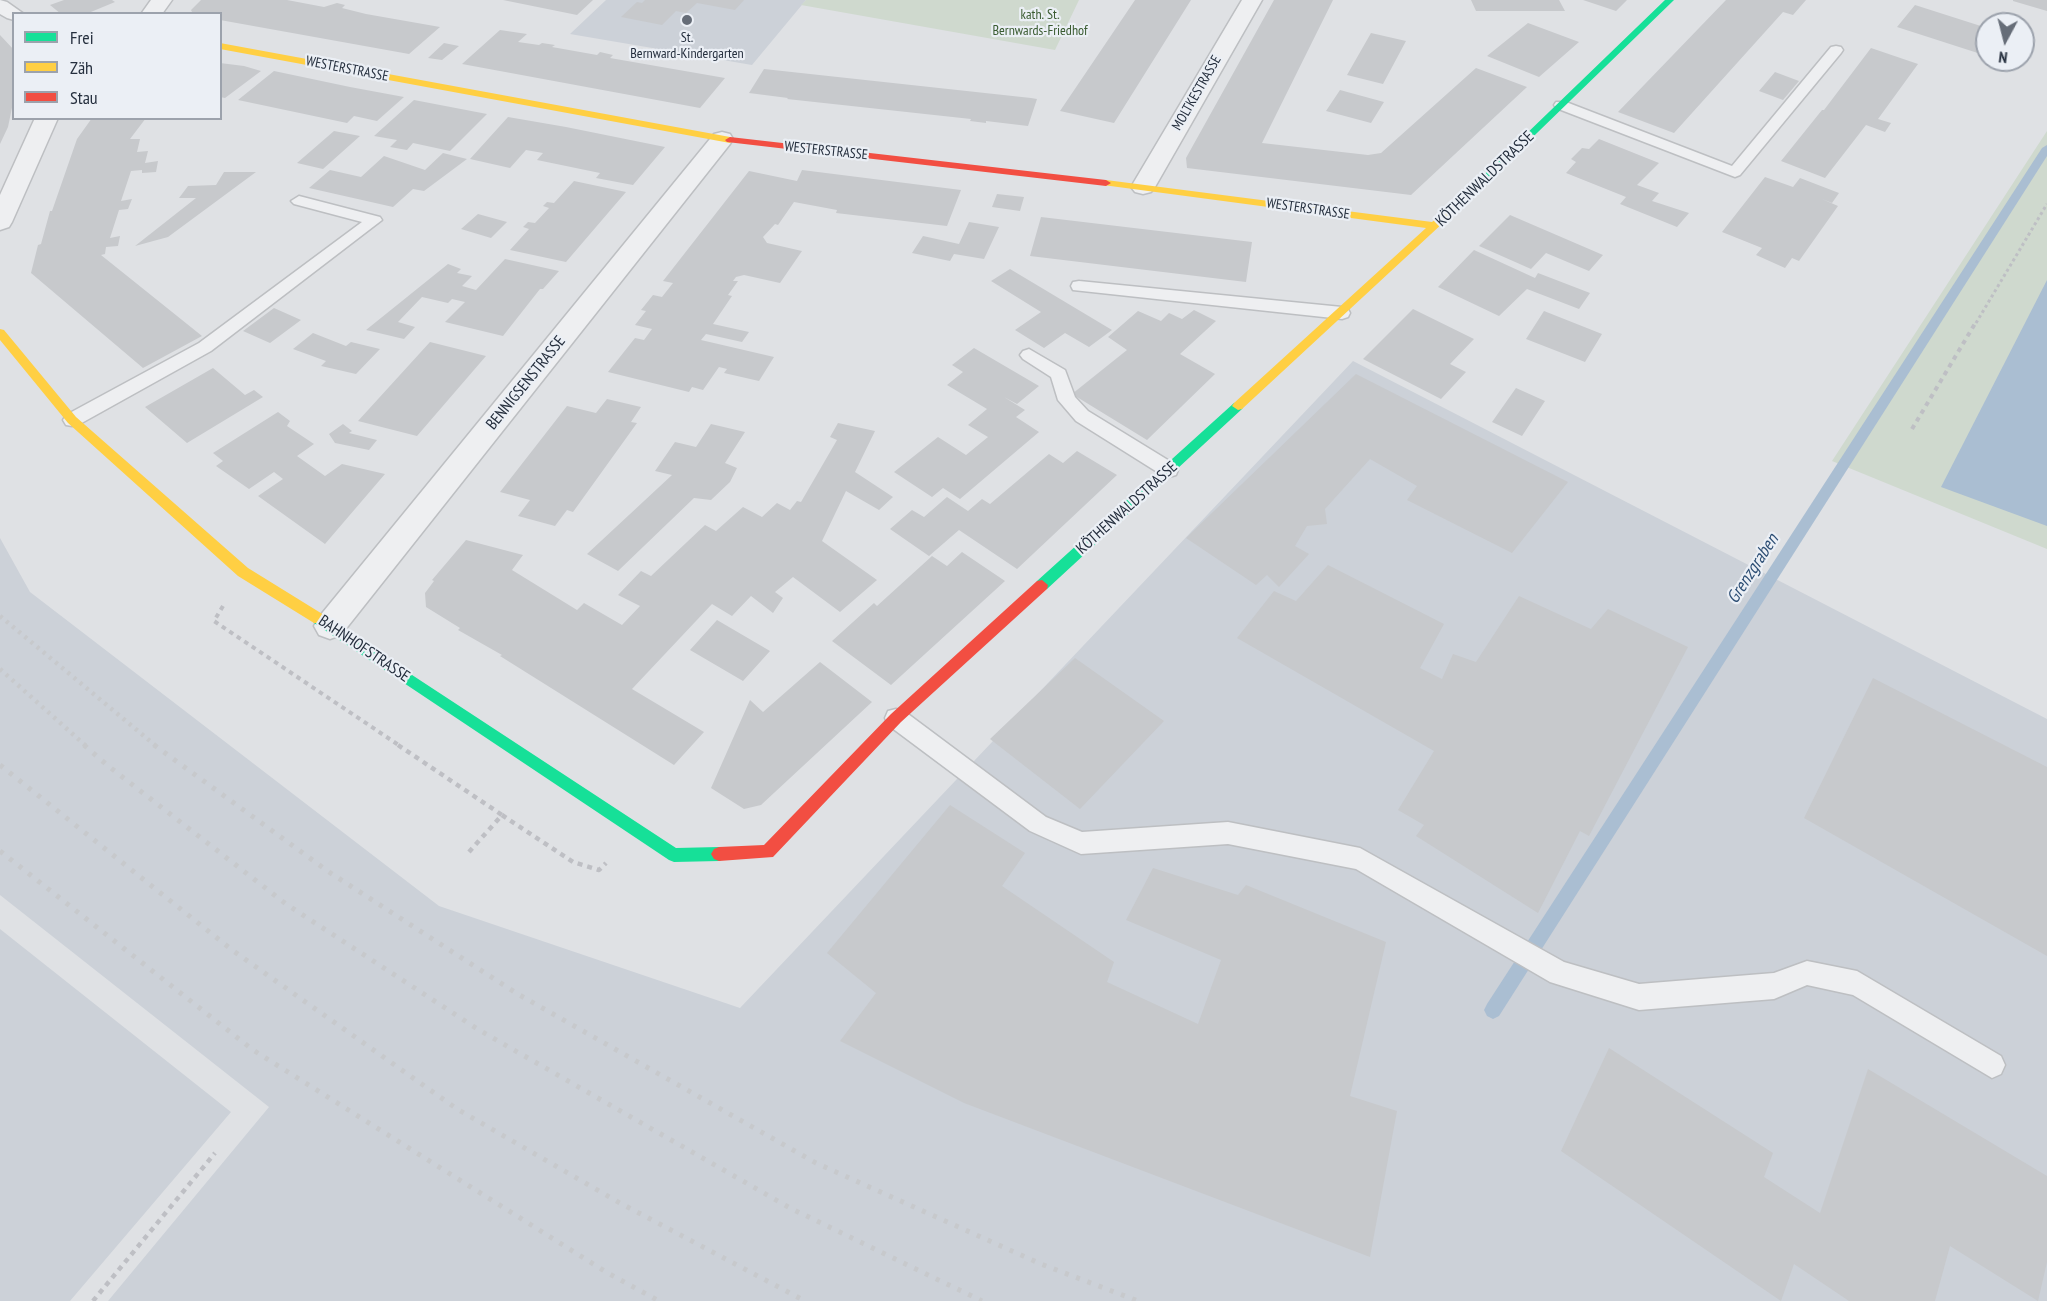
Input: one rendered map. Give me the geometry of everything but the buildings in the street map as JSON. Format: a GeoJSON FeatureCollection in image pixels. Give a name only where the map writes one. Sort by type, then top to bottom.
{"type":"FeatureCollection","features":[{"type":"Feature","properties":{"kind":"street"},"geometry":{"type":"LineString","coordinates":[[153,12],[162,0]]}},
{"type":"Feature","properties":{"kind":"street","name":"MOLTKESTRASSE"},"geometry":{"type":"LineString","coordinates":[[1143,186],[1252,0]]}},
{"type":"Feature","properties":{"kind":"street","name":"KÖTHENWALDSTRASSE"},"geometry":{"type":"LineString","coordinates":[[674,855],[768,852],[896,718],[1436,226],[1670,0]]}},
{"type":"Feature","properties":{"kind":"street","name":"WESTERSTRASSE"},"geometry":{"type":"LineString","coordinates":[[222,46],[722,139],[1143,186],[1436,226]]}},
{"type":"Feature","properties":{"kind":"street"},"geometry":{"type":"LineString","coordinates":[[0,222],[46,120]]}},
{"type":"Feature","properties":{"kind":"street","name":"BENNIGSENSTRASSE"},"geometry":{"type":"LineString","coordinates":[[330,626],[722,139]]}},
{"type":"Feature","properties":{"kind":"street","name":"BAHNHOFSTRASSE"},"geometry":{"type":"LineString","coordinates":[[0,333],[72,420],[243,572],[330,626],[674,855]]}},
{"type":"Feature","properties":{"kind":"lane"},"geometry":{"type":"LineString","coordinates":[[1561,105],[1735,171],[1836,50]]}},
{"type":"Feature","properties":{"kind":"lane"},"geometry":{"type":"LineString","coordinates":[[72,420],[206,347],[374,220],[299,201]]}},
{"type":"Feature","properties":{"kind":"lane"},"geometry":{"type":"LineString","coordinates":[[1079,286],[1342,313]]}},
{"type":"Feature","properties":{"kind":"lane"},"geometry":{"type":"LineString","coordinates":[[1029,355],[1059,374],[1067,400],[1082,416],[1169,470]]}},
{"type":"Feature","properties":{"kind":"lane"},"geometry":{"type":"LineString","coordinates":[[896,718],[1038,824],[1081,843],[1228,833],[1360,859],[1559,973],[1639,997],[1774,986],[1808,974],[1857,984],[1992,1065]]}},
{"type":"Feature","properties":{"kind":"path"},"geometry":{"type":"LineString","coordinates":[[1912,429],[2047,204]]}},
{"type":"Feature","properties":{"kind":"path"},"geometry":{"type":"LineString","coordinates":[[214,621],[573,862]]}},
{"type":"Feature","properties":{"kind":"path"},"geometry":{"type":"LineString","coordinates":[[470,852],[502,815]]}},
{"type":"Feature","properties":{"kind":"path"},"geometry":{"type":"LineString","coordinates":[[93,1301],[215,1153]]}},
{"type":"Feature","properties":{"kind":"shaded area","name":"St. Bernward-Kindergarten"},"geometry":{"type":"Polygon","coordinates":[[[606,0],[806,0],[752,65],[570,34],[606,0]]]}},
{"type":"Feature","properties":{"kind":"shaded area"},"geometry":{"type":"Polygon","coordinates":[[[1353,361],[2047,719],[2047,1301],[108,1301],[269,1107],[0,895],[0,538],[30,592],[439,906],[740,1008],[1353,361]]]}},
{"type":"Feature","properties":{"kind":"shaded area"},"geometry":{"type":"Polygon","coordinates":[[[0,929],[231,1112],[70,1301],[0,1301],[0,929]]]}},
{"type":"Feature","properties":{"kind":"green space","name":"kath. St. Bernwards-Friedhof"},"geometry":{"type":"Polygon","coordinates":[[[806,0],[1079,0],[1055,50],[801,5],[806,0]]]}},
{"type":"Feature","properties":{"kind":"green space"},"geometry":{"type":"Polygon","coordinates":[[[2047,131],[2047,549],[1832,461],[2047,131]]]}},
{"type":"Feature","properties":{"kind":"water"},"geometry":{"type":"Polygon","coordinates":[[[2047,280],[2047,526],[1941,487],[2047,280]]]}},
{"type":"Feature","properties":{"kind":"waterway","name":"Grenzgraben"},"geometry":{"type":"LineString","coordinates":[[1493,1010],[2047,148]]}},
{"type":"Feature","properties":{"kind":"railway"},"geometry":{"type":"LineString","coordinates":[[0,616],[156,746]]}},
{"type":"Feature","properties":{"kind":"railway"},"geometry":{"type":"LineString","coordinates":[[0,669],[86,746]]}},
{"type":"Feature","properties":{"kind":"railway"},"geometry":{"type":"LineString","coordinates":[[84,745],[286,904],[479,1030],[790,1208],[982,1301]]}},
{"type":"Feature","properties":{"kind":"railway"},"geometry":{"type":"LineString","coordinates":[[154,745],[329,872],[516,993],[816,1163],[1041,1264],[1138,1301]]}},
{"type":"Feature","properties":{"kind":"railway"},"geometry":{"type":"LineString","coordinates":[[0,765],[232,950],[457,1109],[620,1203],[805,1301]]}},
{"type":"Feature","properties":{"kind":"railway"},"geometry":{"type":"LineString","coordinates":[[0,851],[253,1050],[606,1272],[659,1301]]}},
{"type":"Feature","properties":{"kind":"traffic: fast"},"geometry":{"type":"LineString","coordinates":[[1466,197],[1670,0]]}},
{"type":"Feature","properties":{"kind":"traffic: fast"},"geometry":{"type":"LineString","coordinates":[[1042,585],[1238,406]]}},
{"type":"Feature","properties":{"kind":"traffic: fast"},"geometry":{"type":"LineString","coordinates":[[319,619],[674,855],[719,854]]}},
{"type":"Feature","properties":{"kind":"traffic: slow"},"geometry":{"type":"LineString","coordinates":[[222,46],[730,140]]}},
{"type":"Feature","properties":{"kind":"traffic: slow"},"geometry":{"type":"LineString","coordinates":[[1106,183],[1436,226]]}},
{"type":"Feature","properties":{"kind":"traffic: slow"},"geometry":{"type":"LineString","coordinates":[[1238,406],[1466,197]]}},
{"type":"Feature","properties":{"kind":"traffic: slow"},"geometry":{"type":"LineString","coordinates":[[0,333],[72,420],[243,572],[319,619]]}},
{"type":"Feature","properties":{"kind":"traffic: jam"},"geometry":{"type":"LineString","coordinates":[[730,140],[1106,183]]}},
{"type":"Feature","properties":{"kind":"traffic: jam"},"geometry":{"type":"LineString","coordinates":[[719,854],[768,852],[896,718],[1042,585]]}},
{"type":"Feature","properties":{"kind":"place","name":"St. Bernward-Kindergarten"},"geometry":{"type":"Point","coordinates":[687,20]}}]}
